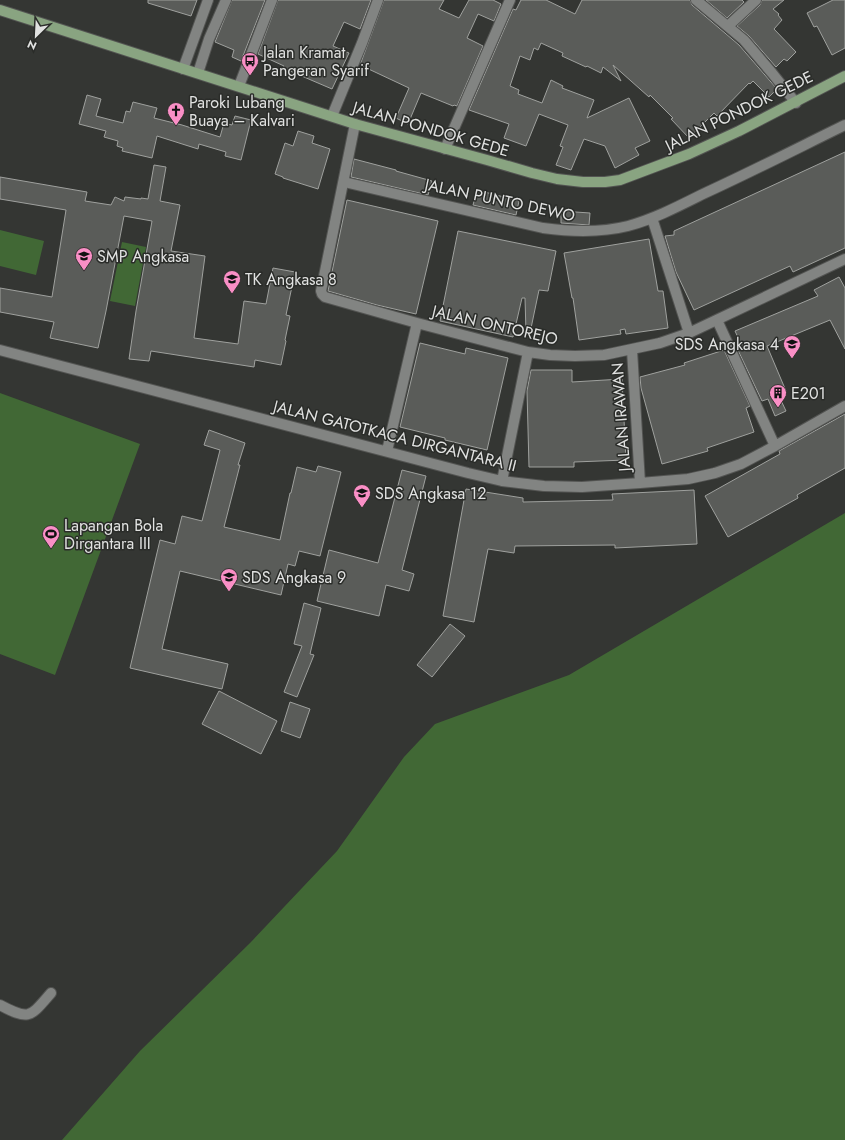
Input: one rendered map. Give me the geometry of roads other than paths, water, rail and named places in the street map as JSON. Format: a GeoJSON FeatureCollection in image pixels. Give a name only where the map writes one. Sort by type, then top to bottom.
{"type":"FeatureCollection","features":[{"type":"Feature","properties":{"kind":"main road","name":"JALAN PONDOK GEDE"},"geometry":{"type":"LineString","coordinates":[[0,10],[355,124],[532,173],[557,179],[583,182],[605,182],[626,178],[689,154],[739,132],[845,76]]}},
{"type":"Feature","properties":{"kind":"street"},"geometry":{"type":"LineString","coordinates":[[183,69],[208,0]]}},
{"type":"Feature","properties":{"kind":"street"},"geometry":{"type":"LineString","coordinates":[[198,73],[209,39],[226,0]]}},
{"type":"Feature","properties":{"kind":"street"},"geometry":{"type":"LineString","coordinates":[[239,86],[272,0]]}},
{"type":"Feature","properties":{"kind":"street"},"geometry":{"type":"LineString","coordinates":[[332,116],[378,0]]}},
{"type":"Feature","properties":{"kind":"street"},"geometry":{"type":"LineString","coordinates":[[444,148],[510,0]]}},
{"type":"Feature","properties":{"kind":"street"},"geometry":{"type":"LineString","coordinates":[[696,0],[744,40],[796,103]]}},
{"type":"Feature","properties":{"kind":"street"},"geometry":{"type":"LineString","coordinates":[[728,26],[756,0]]}},
{"type":"Feature","properties":{"kind":"street","name":"JALAN ONTOREJO"},"geometry":{"type":"LineString","coordinates":[[355,124],[321,292],[326,297],[417,323],[528,352],[575,356],[604,355],[660,344],[688,333],[845,259]]}},
{"type":"Feature","properties":{"kind":"street","name":"JALAN PUNTO DEWO"},"geometry":{"type":"LineString","coordinates":[[344,182],[543,228],[563,231],[602,231],[628,226],[652,218],[845,125]]}},
{"type":"Feature","properties":{"kind":"street"},"geometry":{"type":"LineString","coordinates":[[652,218],[688,333]]}},
{"type":"Feature","properties":{"kind":"street"},"geometry":{"type":"LineString","coordinates":[[717,320],[775,446]]}},
{"type":"Feature","properties":{"kind":"street"},"geometry":{"type":"LineString","coordinates":[[387,451],[417,323]]}},
{"type":"Feature","properties":{"kind":"street","name":"JALAN GATOTKACA DIRGANTARA II"},"geometry":{"type":"LineString","coordinates":[[0,350],[387,451],[405,457],[502,481],[544,486],[582,487],[640,483],[688,479],[715,473],[741,464],[845,406]]}},
{"type":"Feature","properties":{"kind":"street","name":"JALAN IRAWAN"},"geometry":{"type":"LineString","coordinates":[[632,350],[640,483]]}},
{"type":"Feature","properties":{"kind":"street"},"geometry":{"type":"LineString","coordinates":[[502,481],[528,352]]}},
{"type":"Feature","properties":{"kind":"street"},"geometry":{"type":"LineString","coordinates":[[0,1005],[20,1014],[28,1015],[35,1012],[51,993]]}},
{"type":"Feature","properties":{"kind":"place","name":"Jalan Kramat Pangeran Syarif"},"geometry":{"type":"Point","coordinates":[250,76]}},
{"type":"Feature","properties":{"kind":"place","name":"Paroki Lubang Buaya – Kalvari"},"geometry":{"type":"Point","coordinates":[176,126]}},
{"type":"Feature","properties":{"kind":"place","name":"SMP Angkasa"},"geometry":{"type":"Point","coordinates":[84,271]}},
{"type":"Feature","properties":{"kind":"place","name":"TK Angkasa 8"},"geometry":{"type":"Point","coordinates":[232,294]}},
{"type":"Feature","properties":{"kind":"place","name":"SDS Angkasa 4"},"geometry":{"type":"Point","coordinates":[792,359]}},
{"type":"Feature","properties":{"kind":"place","name":"E201"},"geometry":{"type":"Point","coordinates":[778,408]}},
{"type":"Feature","properties":{"kind":"place","name":"SDS Angkasa 12"},"geometry":{"type":"Point","coordinates":[362,508]}},
{"type":"Feature","properties":{"kind":"place","name":"Lapangan Bola Dirgantara III"},"geometry":{"type":"Point","coordinates":[51,549]}},
{"type":"Feature","properties":{"kind":"place","name":"SDS Angkasa 9"},"geometry":{"type":"Point","coordinates":[229,592]}}]}
